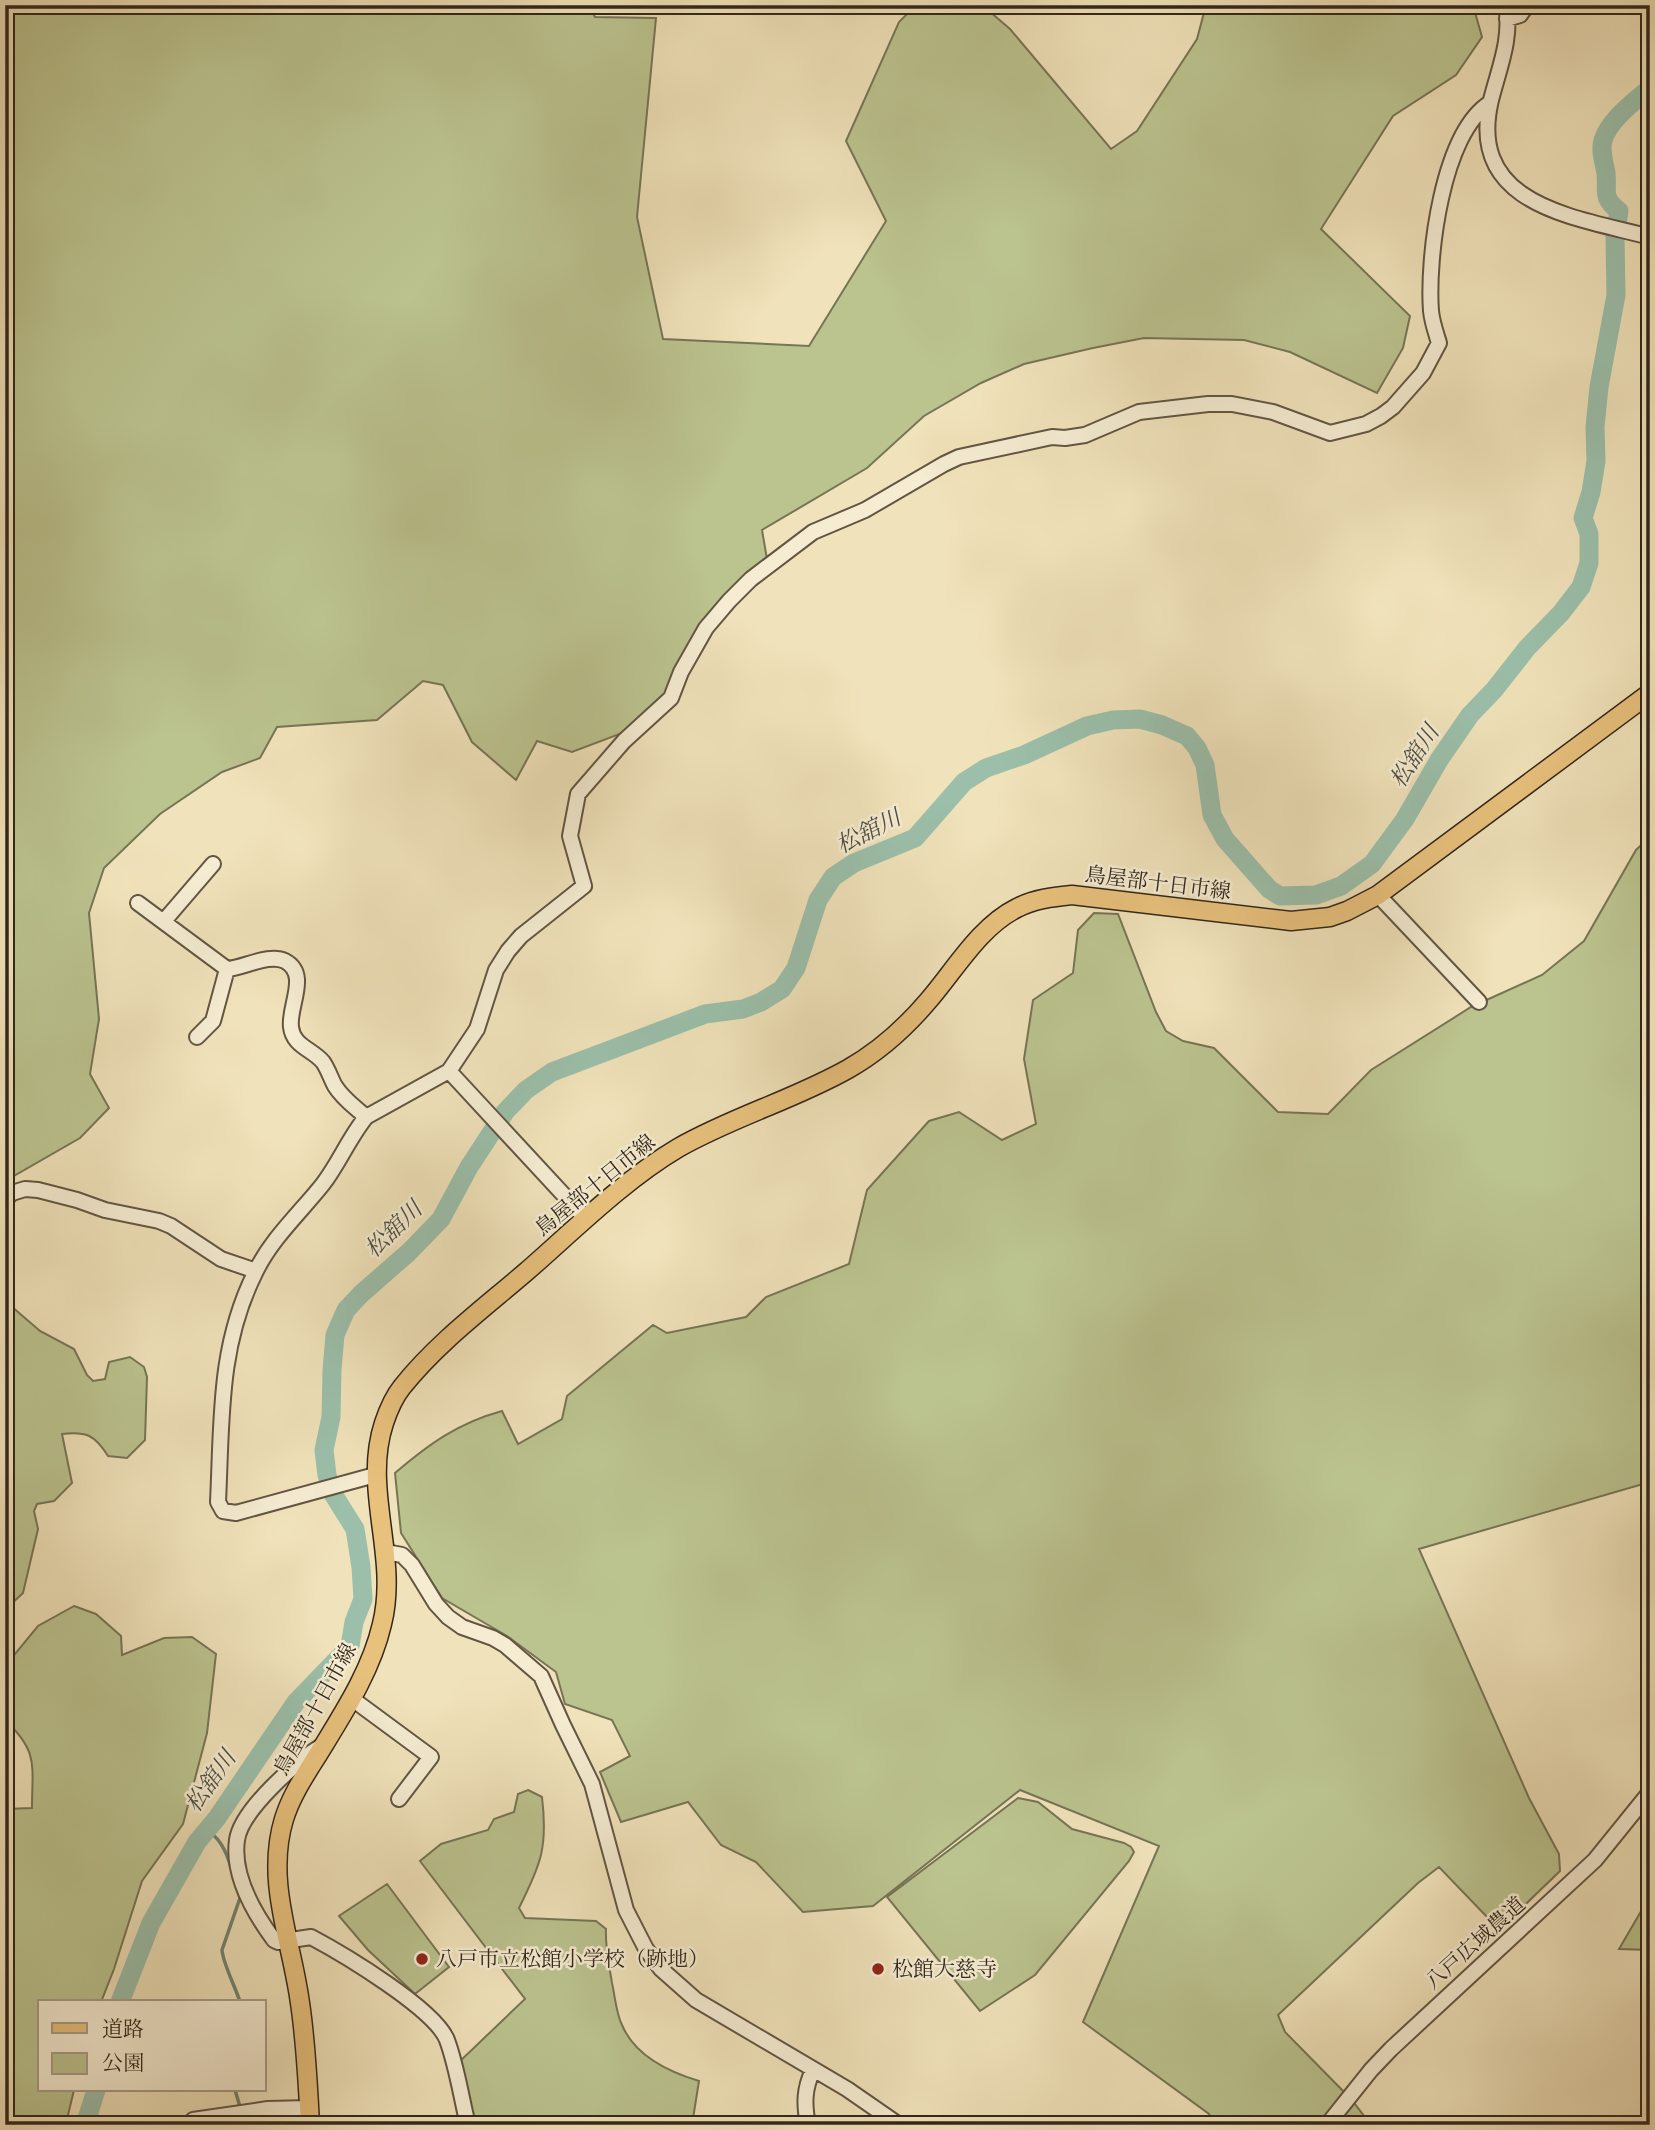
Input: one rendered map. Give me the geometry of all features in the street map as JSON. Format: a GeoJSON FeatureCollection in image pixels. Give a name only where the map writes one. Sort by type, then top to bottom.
{"type":"FeatureCollection","features":[{"type":"Feature","properties":{"kind":"main road","name":"鳥屋部十日市線"},"geometry":{"type":"LineString","coordinates":[[310,2116],[300,2001],[278,1893],[276,1866],[279,1838],[295,1793],[369,1664],[384,1618],[388,1588],[386,1552],[375,1475],[377,1449],[384,1421],[398,1391],[427,1358],[586,1219],[674,1150],[713,1129],[847,1069],[874,1052],[902,1030],[918,1013],[991,926],[1018,907],[1072,895],[1291,921],[1330,917],[1378,895],[1650,693]]}},
{"type":"Feature","properties":{"kind":"street"},"geometry":{"type":"LineString","coordinates":[[1527,5],[1520,15],[1507,12],[1505,51],[1490,103],[1489,143],[1493,161],[1507,183],[1525,198],[1552,210],[1643,235]]}},
{"type":"Feature","properties":{"kind":"street"},"geometry":{"type":"LineString","coordinates":[[375,1475],[236,1513],[223,1511],[218,1502],[223,1383],[230,1337],[256,1270],[285,1227],[324,1181],[366,1117],[449,1071],[477,1029],[496,970],[508,951],[521,936],[584,886],[570,836],[578,794],[624,741],[671,698],[706,628],[729,601],[774,559],[813,531],[865,510],[959,457],[1052,437],[1085,435],[1139,412],[1208,404],[1232,404],[1273,412],[1330,433],[1366,424],[1381,416],[1393,407],[1423,373],[1439,343],[1431,315],[1430,279],[1436,220],[1461,141],[1479,110],[1490,103]]}},
{"type":"Feature","properties":{"kind":"street"},"geometry":{"type":"LineString","coordinates":[[164,921],[213,864]]}},
{"type":"Feature","properties":{"kind":"street"},"geometry":{"type":"LineString","coordinates":[[1378,895],[1479,1002]]}},
{"type":"Feature","properties":{"kind":"street"},"geometry":{"type":"LineString","coordinates":[[138,903],[227,969],[276,958],[287,962],[294,969],[297,979],[291,1019],[293,1037],[299,1045],[324,1063],[343,1098],[366,1117]]}},
{"type":"Feature","properties":{"kind":"street"},"geometry":{"type":"LineString","coordinates":[[197,1037],[213,1021],[227,969]]}},
{"type":"Feature","properties":{"kind":"street"},"geometry":{"type":"LineString","coordinates":[[449,1071],[586,1219]]}},
{"type":"Feature","properties":{"kind":"street"},"geometry":{"type":"LineString","coordinates":[[5,1200],[12,1193],[25,1189],[159,1221],[221,1259],[256,1270]]}},
{"type":"Feature","properties":{"kind":"street"},"geometry":{"type":"LineString","coordinates":[[5,1247],[5,1270]]}},
{"type":"Feature","properties":{"kind":"street"},"geometry":{"type":"LineString","coordinates":[[386,1552],[402,1555],[412,1565],[436,1604],[448,1617],[462,1627],[505,1645],[541,1676],[592,1784],[626,1910],[646,1949],[661,1969],[696,2000],[847,2089],[899,2125]]}},
{"type":"Feature","properties":{"kind":"street"},"geometry":{"type":"LineString","coordinates":[[351,1698],[430,1757],[399,1799]]}},
{"type":"Feature","properties":{"kind":"street"},"geometry":{"type":"LineString","coordinates":[[324,1744],[307,1755],[273,1786],[243,1823],[237,1841],[238,1866],[250,1898],[274,1940],[278,1942],[311,1937],[322,1942],[417,2004],[436,2022],[447,2039],[468,2125]]}},
{"type":"Feature","properties":{"kind":"street","name":"八戸広域農道"},"geometry":{"type":"LineString","coordinates":[[1327,2125],[1391,2049],[1595,1860],[1650,1792]]}},
{"type":"Feature","properties":{"kind":"street"},"geometry":{"type":"LineString","coordinates":[[807,2125],[804,2095],[813,2070]]}},
{"type":"Feature","properties":{"kind":"street"},"geometry":{"type":"LineString","coordinates":[[192,2120],[268,2109],[310,2116]]}},
{"type":"Feature","properties":{"kind":"green space"},"geometry":{"type":"Polygon","coordinates":[[[5,5],[589,5],[595,17],[656,18],[637,217],[663,339],[809,346],[886,221],[846,141],[899,22],[916,5],[982,5],[1010,29],[1111,149],[1137,131],[1197,39],[1206,5],[1473,5],[1482,37],[1456,75],[1393,116],[1321,229],[1410,316],[1403,348],[1377,393],[1290,352],[1244,340],[1144,338],[1024,364],[981,383],[924,416],[867,468],[762,530],[767,559],[670,685],[659,706],[633,729],[572,752],[537,741],[516,780],[472,742],[443,685],[423,681],[377,720],[277,727],[260,758],[222,772],[160,814],[104,868],[89,913],[99,1019],[90,1074],[109,1108],[80,1138],[5,1181],[5,5]]]}},
{"type":"Feature","properties":{"kind":"green space"},"geometry":{"type":"Polygon","coordinates":[[[1650,837],[1650,1482],[1419,1549],[1529,1798],[1559,1854],[1560,1871],[1502,1927],[1487,1917],[1439,1867],[1418,1883],[1278,2015],[1285,2032],[1351,2099],[1371,2125],[1214,2125],[1209,2114],[1083,2022],[1159,1846],[1020,1790],[873,1906],[803,1912],[756,1862],[721,1845],[688,1802],[621,1822],[600,1772],[630,1756],[612,1720],[565,1704],[556,1672],[507,1636],[442,1598],[401,1533],[395,1473],[445,1436],[502,1411],[518,1444],[562,1419],[567,1396],[653,1325],[667,1333],[746,1317],[766,1297],[849,1264],[867,1190],[929,1121],[959,1112],[1002,1140],[1036,1124],[1024,1059],[1033,1000],[1073,973],[1078,930],[1094,913],[1118,914],[1166,1031],[1183,1041],[1214,1048],[1278,1112],[1328,1114],[1371,1070],[1471,1007],[1542,975],[1584,941],[1636,850],[1650,837]]]}},
{"type":"Feature","properties":{"kind":"green space"},"geometry":{"type":"Polygon","coordinates":[[[11,1306],[40,1331],[74,1349],[93,1381],[105,1379],[109,1362],[130,1357],[144,1367],[147,1377],[145,1440],[127,1458],[108,1456],[99,1443],[84,1434],[62,1434],[72,1483],[54,1501],[37,1504],[34,1511],[38,1529],[23,1593],[5,1610],[5,1308],[11,1306]]]}},
{"type":"Feature","properties":{"kind":"green space"},"geometry":{"type":"Polygon","coordinates":[[[74,1606],[96,1614],[121,1636],[122,1655],[164,1638],[192,1637],[216,1654],[207,1733],[183,1824],[142,1881],[102,2000],[38,2000],[38,2092],[74,2092],[68,2115],[63,2125],[5,2125],[5,1809],[32,1808],[33,1781],[31,1760],[24,1741],[5,1720],[5,1666],[38,1626],[74,1606]]]}},
{"type":"Feature","properties":{"kind":"green space"},"geometry":{"type":"Polygon","coordinates":[[[528,1790],[542,1797],[544,1829],[538,1867],[519,1908],[525,1918],[596,1921],[606,1929],[617,2010],[628,2036],[644,2054],[665,2068],[699,2081],[692,2125],[472,2125],[458,2063],[525,1999],[420,1861],[441,1844],[488,1830],[494,1819],[514,1812],[518,1794],[528,1790]]]}},
{"type":"Feature","properties":{"kind":"green space"},"geometry":{"type":"Polygon","coordinates":[[[1018,1798],[1038,1802],[1072,1829],[1124,1843],[1134,1852],[1035,1975],[980,2011],[887,1897],[1018,1798]]]}},
{"type":"Feature","properties":{"kind":"green space"},"geometry":{"type":"Polygon","coordinates":[[[387,1884],[449,1967],[415,1994],[368,1950],[339,1916],[387,1884]]]}},
{"type":"Feature","properties":{"kind":"green space"},"geometry":{"type":"Polygon","coordinates":[[[1650,1896],[1650,1950],[1619,1949],[1650,1896]]]}},
{"type":"Feature","properties":{"kind":"waterway","name":"松舘川"},"geometry":{"type":"LineString","coordinates":[[121,2000],[151,1923],[197,1842],[217,1818],[296,1702],[350,1646],[354,1622],[363,1599],[361,1567],[355,1529],[333,1494],[324,1450],[331,1417],[335,1335],[346,1310],[441,1219],[469,1167],[505,1112],[526,1090],[552,1072],[705,1014],[743,1009],[782,989],[796,968],[818,900],[833,877],[854,863],[915,838],[964,782],[986,768],[1024,755],[1087,726],[1113,720],[1140,719],[1187,736],[1197,748],[1205,765],[1212,815],[1225,839],[1269,889],[1280,896],[1316,895],[1341,886],[1372,864],[1405,819],[1439,760],[1470,715],[1581,587],[1589,563],[1589,534],[1583,518],[1596,461],[1595,427],[1599,387],[1616,295],[1615,237],[1619,211],[1606,194],[1602,144],[1606,132],[1617,118],[1650,88]]}},
{"type":"Feature","properties":{"kind":"waterway"},"geometry":{"type":"LineString","coordinates":[[206,1830],[222,1846],[231,1868]]}},
{"type":"Feature","properties":{"kind":"waterway"},"geometry":{"type":"LineString","coordinates":[[236,1885],[240,1898],[222,1950],[239,2000]]}},
{"type":"Feature","properties":{"kind":"waterway","name":"松舘川"},"geometry":{"type":"LineString","coordinates":[[85,2125],[95,2092]]}},
{"type":"Feature","properties":{"kind":"waterway"},"geometry":{"type":"LineString","coordinates":[[236,2092],[241,2110]]}},
{"type":"Feature","properties":{"kind":"place","name":"八戸市立松館小学校（跡地）"},"geometry":{"type":"Point","coordinates":[422,1959]}},
{"type":"Feature","properties":{"kind":"place","name":"松館大慈寺"},"geometry":{"type":"Point","coordinates":[878,1969]}}]}
